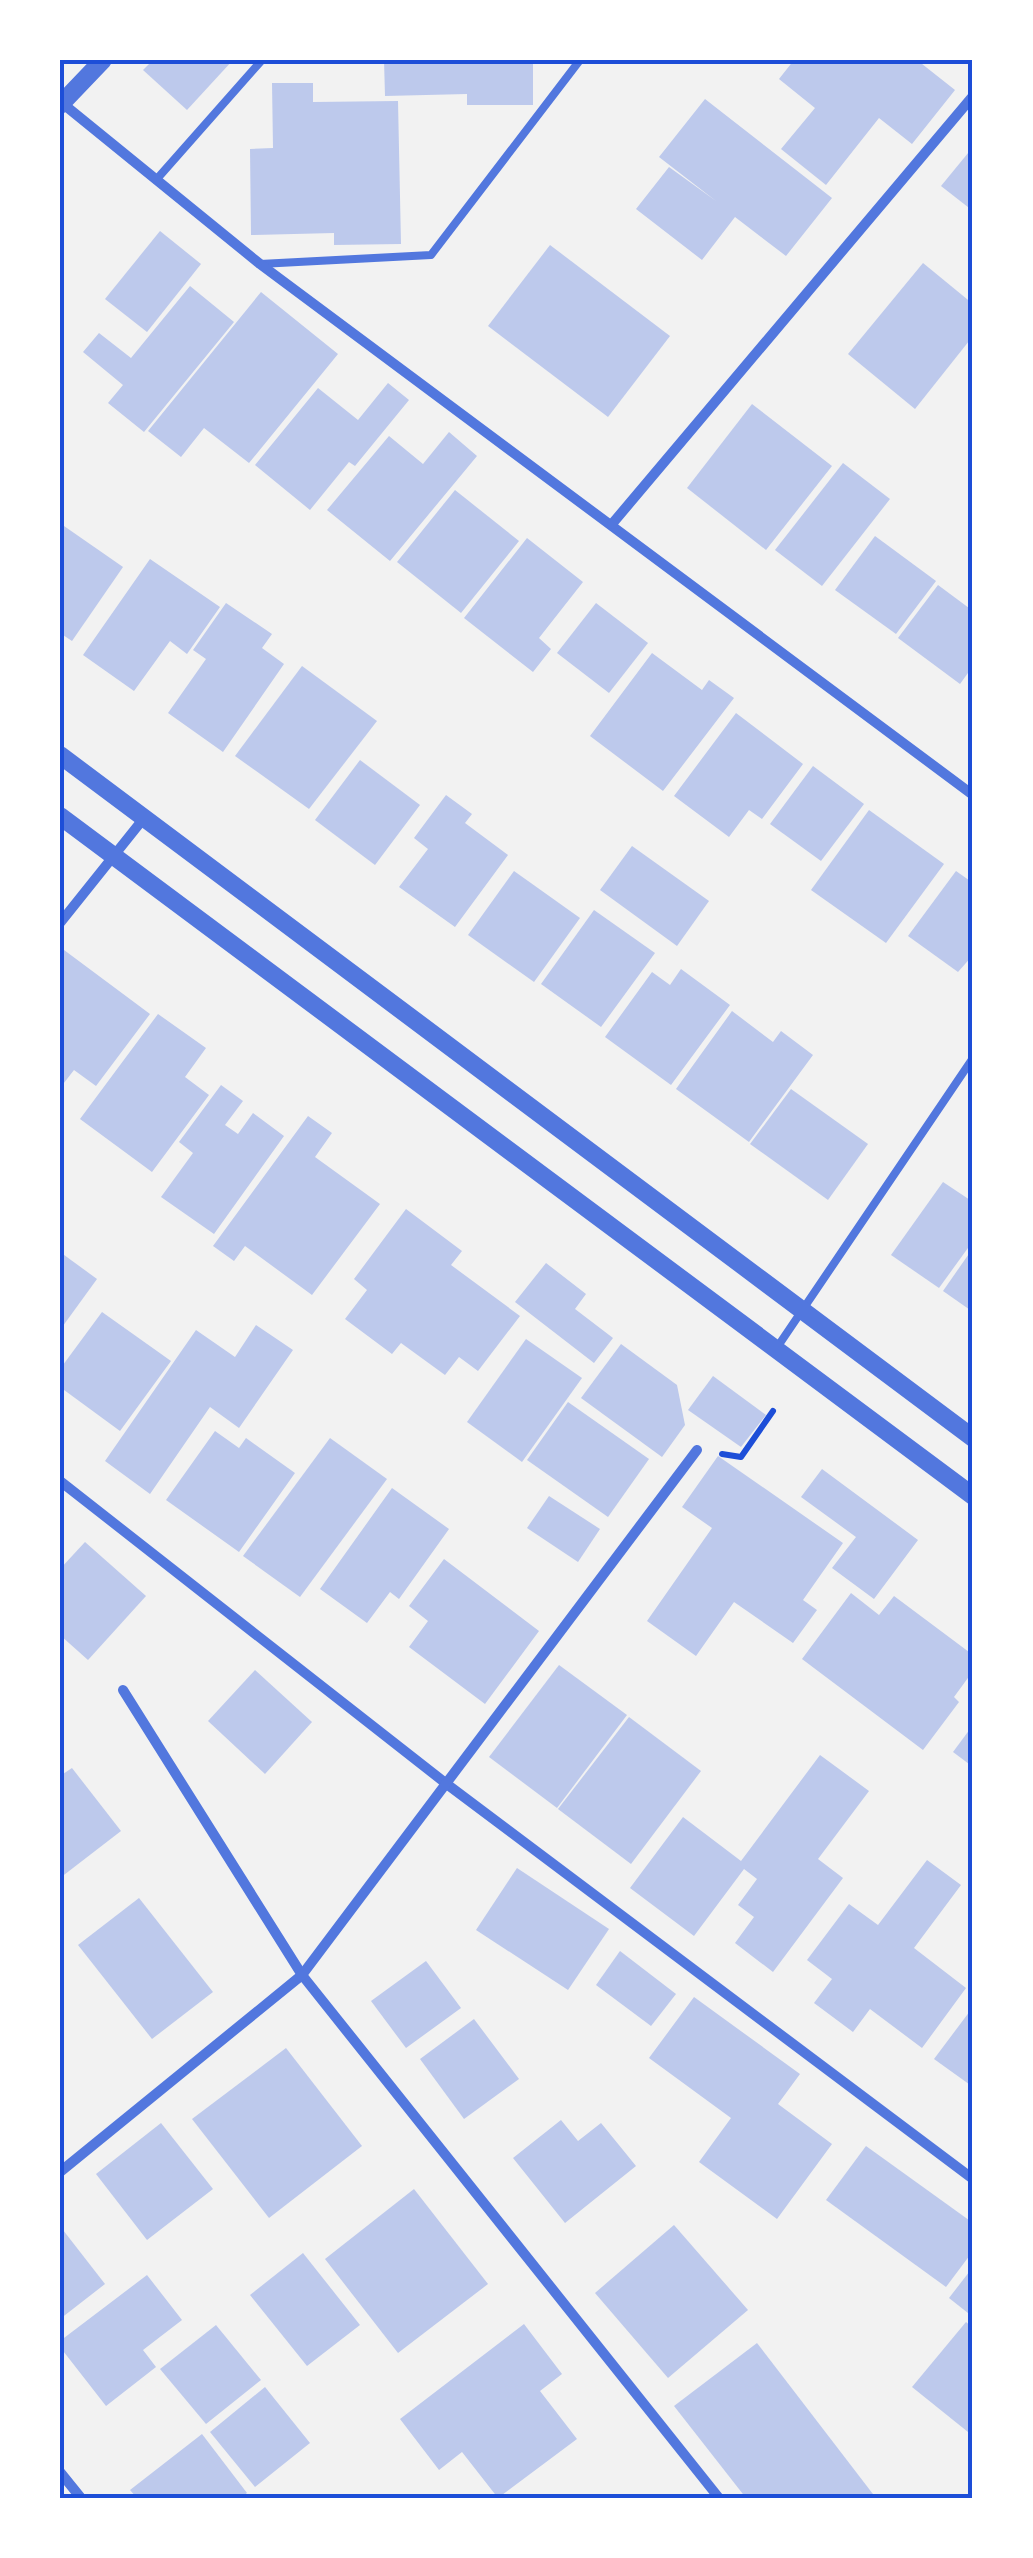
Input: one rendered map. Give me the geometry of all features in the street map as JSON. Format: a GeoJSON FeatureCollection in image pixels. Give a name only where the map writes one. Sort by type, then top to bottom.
{"type":"FeatureCollection","features":[{"type":"Feature","properties":{"kind":"street"},"geometry":{"type":"LineString","coordinates":[[104,60],[61,104],[260,264],[973,795]]}},
{"type":"Feature","properties":{"kind":"street"},"geometry":{"type":"LineString","coordinates":[[612,524],[973,96]]}},
{"type":"Feature","properties":{"kind":"street"},"geometry":{"type":"LineString","coordinates":[[60,755],[973,1438]]}},
{"type":"Feature","properties":{"kind":"street"},"geometry":{"type":"LineString","coordinates":[[60,816],[973,1496]]}},
{"type":"Feature","properties":{"kind":"street"},"geometry":{"type":"LineString","coordinates":[[60,924],[144,818]]}},
{"type":"Feature","properties":{"kind":"street"},"geometry":{"type":"LineString","coordinates":[[60,2172],[302,1975],[696,1450]]}},
{"type":"Feature","properties":{"kind":"street"},"geometry":{"type":"LineString","coordinates":[[60,1481],[448,1785],[973,2180]]}},
{"type":"Feature","properties":{"kind":"street"},"geometry":{"type":"LineString","coordinates":[[122,1690],[302,1975],[719,2498]]}},
{"type":"Feature","properties":{"kind":"street"},"geometry":{"type":"LineString","coordinates":[[60,2472],[80,2498]]}},
{"type":"Feature","properties":{"kind":"lane"},"geometry":{"type":"LineString","coordinates":[[156,180],[262,60]]}},
{"type":"Feature","properties":{"kind":"lane"},"geometry":{"type":"LineString","coordinates":[[260,264],[431,254],[580,60]]}},
{"type":"Feature","properties":{"kind":"lane"},"geometry":{"type":"LineString","coordinates":[[776,1349],[973,1058]]}},
{"type":"Feature","properties":{"kind":"path"},"geometry":{"type":"LineString","coordinates":[[696,1450],[740,1457],[772,1411]]}},
{"type":"Feature","properties":{"kind":"building"},"geometry":{"type":"Polygon","coordinates":[[[153,60],[233,60],[187,110],[143,70],[153,60]]]}},
{"type":"Feature","properties":{"kind":"building"},"geometry":{"type":"Polygon","coordinates":[[[384,60],[533,60],[533,105],[467,105],[467,94],[385,96],[384,60]]]}},
{"type":"Feature","properties":{"kind":"building"},"geometry":{"type":"Polygon","coordinates":[[[794,60],[917,60],[955,90],[912,144],[879,118],[826,185],[781,149],[815,108],[779,79],[794,60]]]}},
{"type":"Feature","properties":{"kind":"building"},"geometry":{"type":"Polygon","coordinates":[[[272,83],[313,83],[313,102],[398,101],[401,244],[334,245],[334,233],[251,235],[250,149],[273,148],[272,83]]]}},
{"type":"Feature","properties":{"kind":"building"},"geometry":{"type":"Polygon","coordinates":[[[705,99],[832,198],[786,256],[735,217],[702,260],[636,209],[669,167],[716,201],[659,157],[705,99]]]}},
{"type":"Feature","properties":{"kind":"building"},"geometry":{"type":"Polygon","coordinates":[[[973,147],[973,211],[941,186],[973,147]]]}},
{"type":"Feature","properties":{"kind":"building"},"geometry":{"type":"Polygon","coordinates":[[[160,231],[201,264],[147,332],[105,299],[160,231]]]}},
{"type":"Feature","properties":{"kind":"building"},"geometry":{"type":"Polygon","coordinates":[[[550,245],[670,336],[608,417],[488,326],[550,245]]]}},
{"type":"Feature","properties":{"kind":"building"},"geometry":{"type":"Polygon","coordinates":[[[923,263],[973,304],[973,336],[915,409],[848,354],[923,263]]]}},
{"type":"Feature","properties":{"kind":"building"},"geometry":{"type":"Polygon","coordinates":[[[190,286],[234,322],[144,432],[108,403],[123,385],[83,352],[99,333],[131,358],[190,286]]]}},
{"type":"Feature","properties":{"kind":"building"},"geometry":{"type":"Polygon","coordinates":[[[261,292],[338,354],[249,463],[204,428],[181,457],[148,431],[261,292]]]}},
{"type":"Feature","properties":{"kind":"building"},"geometry":{"type":"Polygon","coordinates":[[[388,383],[409,400],[355,466],[349,462],[310,510],[255,465],[318,388],[358,420],[388,383]]]}},
{"type":"Feature","properties":{"kind":"building"},"geometry":{"type":"Polygon","coordinates":[[[752,404],[832,466],[766,550],[687,488],[752,404]]]}},
{"type":"Feature","properties":{"kind":"building"},"geometry":{"type":"Polygon","coordinates":[[[449,432],[477,456],[390,561],[327,510],[389,436],[423,464],[449,432]]]}},
{"type":"Feature","properties":{"kind":"building"},"geometry":{"type":"Polygon","coordinates":[[[843,463],[890,499],[822,586],[775,550],[843,463]]]}},
{"type":"Feature","properties":{"kind":"building"},"geometry":{"type":"Polygon","coordinates":[[[455,490],[519,541],[461,613],[397,562],[455,490]]]}},
{"type":"Feature","properties":{"kind":"building"},"geometry":{"type":"Polygon","coordinates":[[[64,526],[123,567],[72,641],[60,633],[60,531],[64,526]]]}},
{"type":"Feature","properties":{"kind":"building"},"geometry":{"type":"Polygon","coordinates":[[[875,536],[936,581],[896,634],[835,590],[875,536]]]}},
{"type":"Feature","properties":{"kind":"building"},"geometry":{"type":"Polygon","coordinates":[[[527,538],[583,582],[539,638],[551,649],[533,672],[464,618],[527,538]]]}},
{"type":"Feature","properties":{"kind":"building"},"geometry":{"type":"Polygon","coordinates":[[[150,559],[220,607],[187,654],[170,641],[134,691],[83,655],[150,559]]]}},
{"type":"Feature","properties":{"kind":"building"},"geometry":{"type":"Polygon","coordinates":[[[938,585],[973,611],[973,666],[960,684],[898,638],[938,585]]]}},
{"type":"Feature","properties":{"kind":"building"},"geometry":{"type":"Polygon","coordinates":[[[226,603],[272,634],[262,648],[284,664],[223,752],[168,713],[206,659],[193,650],[226,603]]]}},
{"type":"Feature","properties":{"kind":"building"},"geometry":{"type":"Polygon","coordinates":[[[596,603],[648,643],[609,693],[557,653],[596,603]]]}},
{"type":"Feature","properties":{"kind":"building"},"geometry":{"type":"Polygon","coordinates":[[[652,653],[702,690],[709,680],[734,698],[663,791],[590,736],[652,653]]]}},
{"type":"Feature","properties":{"kind":"building"},"geometry":{"type":"Polygon","coordinates":[[[302,666],[377,721],[309,809],[235,756],[302,666]]]}},
{"type":"Feature","properties":{"kind":"building"},"geometry":{"type":"Polygon","coordinates":[[[736,713],[803,764],[762,819],[749,810],[729,837],[674,796],[736,713]]]}},
{"type":"Feature","properties":{"kind":"building"},"geometry":{"type":"Polygon","coordinates":[[[360,760],[420,805],[375,865],[315,820],[360,760]]]}},
{"type":"Feature","properties":{"kind":"building"},"geometry":{"type":"Polygon","coordinates":[[[813,766],[864,804],[821,861],[770,824],[813,766]]]}},
{"type":"Feature","properties":{"kind":"building"},"geometry":{"type":"Polygon","coordinates":[[[446,795],[472,814],[465,823],[508,855],[455,927],[399,887],[428,849],[414,838],[446,795]]]}},
{"type":"Feature","properties":{"kind":"building"},"geometry":{"type":"Polygon","coordinates":[[[869,810],[944,864],[886,943],[811,890],[869,810]]]}},
{"type":"Feature","properties":{"kind":"building"},"geometry":{"type":"Polygon","coordinates":[[[632,846],[709,901],[677,946],[600,890],[632,846]]]}},
{"type":"Feature","properties":{"kind":"building"},"geometry":{"type":"Polygon","coordinates":[[[514,871],[580,918],[534,982],[468,935],[514,871]]]}},
{"type":"Feature","properties":{"kind":"building"},"geometry":{"type":"Polygon","coordinates":[[[956,871],[973,883],[973,955],[958,972],[908,936],[956,871]]]}},
{"type":"Feature","properties":{"kind":"building"},"geometry":{"type":"Polygon","coordinates":[[[594,910],[655,953],[601,1027],[541,984],[594,910]]]}},
{"type":"Feature","properties":{"kind":"building"},"geometry":{"type":"Polygon","coordinates":[[[60,947],[150,1014],[96,1086],[74,1070],[60,1088],[60,947]]]}},
{"type":"Feature","properties":{"kind":"building"},"geometry":{"type":"Polygon","coordinates":[[[681,969],[730,1005],[671,1085],[605,1037],[652,972],[670,985],[681,969]]]}},
{"type":"Feature","properties":{"kind":"building"},"geometry":{"type":"Polygon","coordinates":[[[732,1011],[773,1042],[781,1031],[813,1055],[749,1142],[676,1089],[732,1011]]]}},
{"type":"Feature","properties":{"kind":"building"},"geometry":{"type":"Polygon","coordinates":[[[158,1014],[206,1048],[185,1077],[209,1095],[152,1172],[80,1119],[158,1014]]]}},
{"type":"Feature","properties":{"kind":"building"},"geometry":{"type":"Polygon","coordinates":[[[221,1085],[243,1101],[225,1125],[238,1134],[253,1113],[284,1136],[214,1234],[161,1197],[193,1153],[179,1142],[221,1085]]]}},
{"type":"Feature","properties":{"kind":"building"},"geometry":{"type":"Polygon","coordinates":[[[791,1089],[868,1144],[828,1200],[750,1144],[791,1089]]]}},
{"type":"Feature","properties":{"kind":"building"},"geometry":{"type":"Polygon","coordinates":[[[308,1116],[332,1133],[315,1157],[380,1204],[312,1295],[245,1246],[234,1261],[213,1246],[308,1116]]]}},
{"type":"Feature","properties":{"kind":"building"},"geometry":{"type":"Polygon","coordinates":[[[943,1182],[973,1202],[973,1241],[939,1288],[891,1255],[943,1182]]]}},
{"type":"Feature","properties":{"kind":"building"},"geometry":{"type":"Polygon","coordinates":[[[406,1209],[462,1251],[451,1265],[520,1316],[478,1371],[459,1357],[445,1375],[401,1343],[392,1354],[345,1319],[367,1290],[354,1279],[406,1209]]]}},
{"type":"Feature","properties":{"kind":"building"},"geometry":{"type":"Polygon","coordinates":[[[973,1248],[973,1312],[943,1291],[973,1248]]]}},
{"type":"Feature","properties":{"kind":"building"},"geometry":{"type":"Polygon","coordinates":[[[60,1252],[97,1279],[60,1330],[60,1252]]]}},
{"type":"Feature","properties":{"kind":"building"},"geometry":{"type":"Polygon","coordinates":[[[546,1263],[586,1294],[575,1309],[613,1338],[594,1363],[515,1302],[546,1263]]]}},
{"type":"Feature","properties":{"kind":"building"},"geometry":{"type":"Polygon","coordinates":[[[102,1312],[171,1361],[120,1431],[60,1387],[60,1369],[102,1312]]]}},
{"type":"Feature","properties":{"kind":"building"},"geometry":{"type":"Polygon","coordinates":[[[256,1325],[293,1350],[239,1428],[210,1407],[150,1494],[105,1461],[196,1330],[235,1357],[256,1325]]]}},
{"type":"Feature","properties":{"kind":"building"},"geometry":{"type":"Polygon","coordinates":[[[526,1339],[582,1378],[522,1462],[467,1422],[526,1339]]]}},
{"type":"Feature","properties":{"kind":"building"},"geometry":{"type":"Polygon","coordinates":[[[621,1344],[677,1385],[685,1425],[662,1457],[581,1398],[621,1344]]]}},
{"type":"Feature","properties":{"kind":"building"},"geometry":{"type":"Polygon","coordinates":[[[713,1376],[766,1415],[741,1447],[688,1410],[713,1376]]]}},
{"type":"Feature","properties":{"kind":"building"},"geometry":{"type":"Polygon","coordinates":[[[568,1402],[649,1459],[608,1517],[527,1460],[568,1402]]]}},
{"type":"Feature","properties":{"kind":"building"},"geometry":{"type":"Polygon","coordinates":[[[215,1431],[239,1448],[246,1438],[295,1473],[239,1552],[166,1500],[215,1431]]]}},
{"type":"Feature","properties":{"kind":"building"},"geometry":{"type":"Polygon","coordinates":[[[330,1438],[387,1479],[300,1597],[243,1556],[330,1438]]]}},
{"type":"Feature","properties":{"kind":"building"},"geometry":{"type":"Polygon","coordinates":[[[718,1456],[843,1543],[803,1600],[817,1610],[793,1643],[734,1602],[696,1656],[647,1621],[712,1528],[682,1507],[718,1456]]]}},
{"type":"Feature","properties":{"kind":"building"},"geometry":{"type":"Polygon","coordinates":[[[822,1469],[918,1540],[874,1599],[832,1568],[856,1537],[801,1497],[822,1469]]]}},
{"type":"Feature","properties":{"kind":"building"},"geometry":{"type":"Polygon","coordinates":[[[392,1488],[449,1529],[399,1599],[390,1592],[367,1623],[320,1589],[392,1488]]]}},
{"type":"Feature","properties":{"kind":"building"},"geometry":{"type":"Polygon","coordinates":[[[549,1496],[600,1529],[578,1562],[527,1528],[549,1496]]]}},
{"type":"Feature","properties":{"kind":"building"},"geometry":{"type":"Polygon","coordinates":[[[85,1542],[146,1596],[88,1660],[60,1635],[60,1569],[85,1542]]]}},
{"type":"Feature","properties":{"kind":"building"},"geometry":{"type":"Polygon","coordinates":[[[444,1559],[539,1631],[485,1704],[409,1647],[428,1621],[409,1606],[444,1559]]]}},
{"type":"Feature","properties":{"kind":"building"},"geometry":{"type":"Polygon","coordinates":[[[851,1593],[879,1615],[894,1596],[973,1655],[973,1671],[954,1697],[959,1702],[923,1750],[802,1659],[851,1593]]]}},
{"type":"Feature","properties":{"kind":"building"},"geometry":{"type":"Polygon","coordinates":[[[559,1665],[627,1715],[557,1808],[489,1757],[559,1665]]]}},
{"type":"Feature","properties":{"kind":"building"},"geometry":{"type":"Polygon","coordinates":[[[255,1670],[312,1722],[265,1774],[208,1721],[255,1670]]]}},
{"type":"Feature","properties":{"kind":"building"},"geometry":{"type":"Polygon","coordinates":[[[629,1717],[701,1771],[631,1864],[558,1809],[629,1717]]]}},
{"type":"Feature","properties":{"kind":"building"},"geometry":{"type":"Polygon","coordinates":[[[973,1725],[973,1767],[953,1752],[973,1725]]]}},
{"type":"Feature","properties":{"kind":"building"},"geometry":{"type":"Polygon","coordinates":[[[820,1755],[869,1791],[818,1859],[843,1878],[773,1972],[735,1943],[754,1917],[738,1905],[757,1879],[744,1869],[694,1936],[630,1888],[683,1817],[741,1861],[820,1755]]]}},
{"type":"Feature","properties":{"kind":"building"},"geometry":{"type":"Polygon","coordinates":[[[72,1768],[121,1831],[60,1878],[60,1776],[72,1768]]]}},
{"type":"Feature","properties":{"kind":"building"},"geometry":{"type":"Polygon","coordinates":[[[927,1860],[961,1885],[914,1948],[966,1988],[922,2048],[870,2009],[853,2032],[814,2003],[832,1979],[807,1960],[849,1904],[878,1925],[927,1860]]]}},
{"type":"Feature","properties":{"kind":"building"},"geometry":{"type":"Polygon","coordinates":[[[517,1868],[609,1929],[568,1990],[476,1930],[517,1868]]]}},
{"type":"Feature","properties":{"kind":"building"},"geometry":{"type":"Polygon","coordinates":[[[139,1898],[213,1992],[152,2039],[78,1945],[139,1898]]]}},
{"type":"Feature","properties":{"kind":"building"},"geometry":{"type":"Polygon","coordinates":[[[620,1951],[676,1994],[651,2026],[596,1985],[620,1951]]]}},
{"type":"Feature","properties":{"kind":"building"},"geometry":{"type":"Polygon","coordinates":[[[426,1961],[461,2008],[406,2048],[371,2001],[426,1961]]]}},
{"type":"Feature","properties":{"kind":"building"},"geometry":{"type":"Polygon","coordinates":[[[694,1997],[800,2074],[778,2104],[832,2144],[777,2219],[699,2162],[731,2118],[649,2058],[694,1997]]]}},
{"type":"Feature","properties":{"kind":"building"},"geometry":{"type":"Polygon","coordinates":[[[973,2007],[973,2087],[934,2059],[973,2007]]]}},
{"type":"Feature","properties":{"kind":"building"},"geometry":{"type":"Polygon","coordinates":[[[474,2019],[519,2079],[464,2119],[420,2059],[474,2019]]]}},
{"type":"Feature","properties":{"kind":"building"},"geometry":{"type":"Polygon","coordinates":[[[286,2048],[362,2146],[269,2218],[192,2119],[286,2048]]]}},
{"type":"Feature","properties":{"kind":"building"},"geometry":{"type":"Polygon","coordinates":[[[561,2120],[578,2141],[601,2123],[636,2166],[565,2223],[513,2158],[561,2120]]]}},
{"type":"Feature","properties":{"kind":"building"},"geometry":{"type":"Polygon","coordinates":[[[161,2123],[213,2189],[147,2240],[96,2174],[161,2123]]]}},
{"type":"Feature","properties":{"kind":"building"},"geometry":{"type":"Polygon","coordinates":[[[866,2146],[973,2223],[973,2251],[946,2287],[826,2200],[866,2146]]]}},
{"type":"Feature","properties":{"kind":"building"},"geometry":{"type":"Polygon","coordinates":[[[414,2189],[488,2284],[398,2353],[325,2259],[414,2189]]]}},
{"type":"Feature","properties":{"kind":"building"},"geometry":{"type":"Polygon","coordinates":[[[674,2225],[748,2310],[668,2378],[595,2293],[674,2225]]]}},
{"type":"Feature","properties":{"kind":"building"},"geometry":{"type":"Polygon","coordinates":[[[63,2230],[105,2284],[60,2319],[60,2233],[63,2230]]]}},
{"type":"Feature","properties":{"kind":"building"},"geometry":{"type":"Polygon","coordinates":[[[303,2253],[360,2325],[307,2366],[250,2295],[303,2253]]]}},
{"type":"Feature","properties":{"kind":"building"},"geometry":{"type":"Polygon","coordinates":[[[973,2267],[973,2317],[949,2298],[973,2267]]]}},
{"type":"Feature","properties":{"kind":"building"},"geometry":{"type":"Polygon","coordinates":[[[147,2275],[182,2320],[143,2350],[156,2367],[106,2406],[60,2347],[60,2341],[147,2275]]]}},
{"type":"Feature","properties":{"kind":"building"},"geometry":{"type":"Polygon","coordinates":[[[966,2322],[973,2328],[973,2436],[912,2387],[966,2322]]]}},
{"type":"Feature","properties":{"kind":"building"},"geometry":{"type":"Polygon","coordinates":[[[524,2324],[562,2374],[540,2391],[577,2439],[498,2498],[462,2452],[439,2470],[400,2419],[524,2324]]]}},
{"type":"Feature","properties":{"kind":"building"},"geometry":{"type":"Polygon","coordinates":[[[216,2325],[261,2380],[206,2424],[160,2369],[216,2325]]]}},
{"type":"Feature","properties":{"kind":"building"},"geometry":{"type":"Polygon","coordinates":[[[757,2343],[876,2498],[746,2498],[674,2406],[757,2343]]]}},
{"type":"Feature","properties":{"kind":"building"},"geometry":{"type":"Polygon","coordinates":[[[265,2387],[310,2443],[255,2487],[210,2432],[265,2387]]]}},
{"type":"Feature","properties":{"kind":"building"},"geometry":{"type":"Polygon","coordinates":[[[202,2434],[247,2493],[240,2498],[137,2498],[130,2490],[202,2434]]]}}]}
